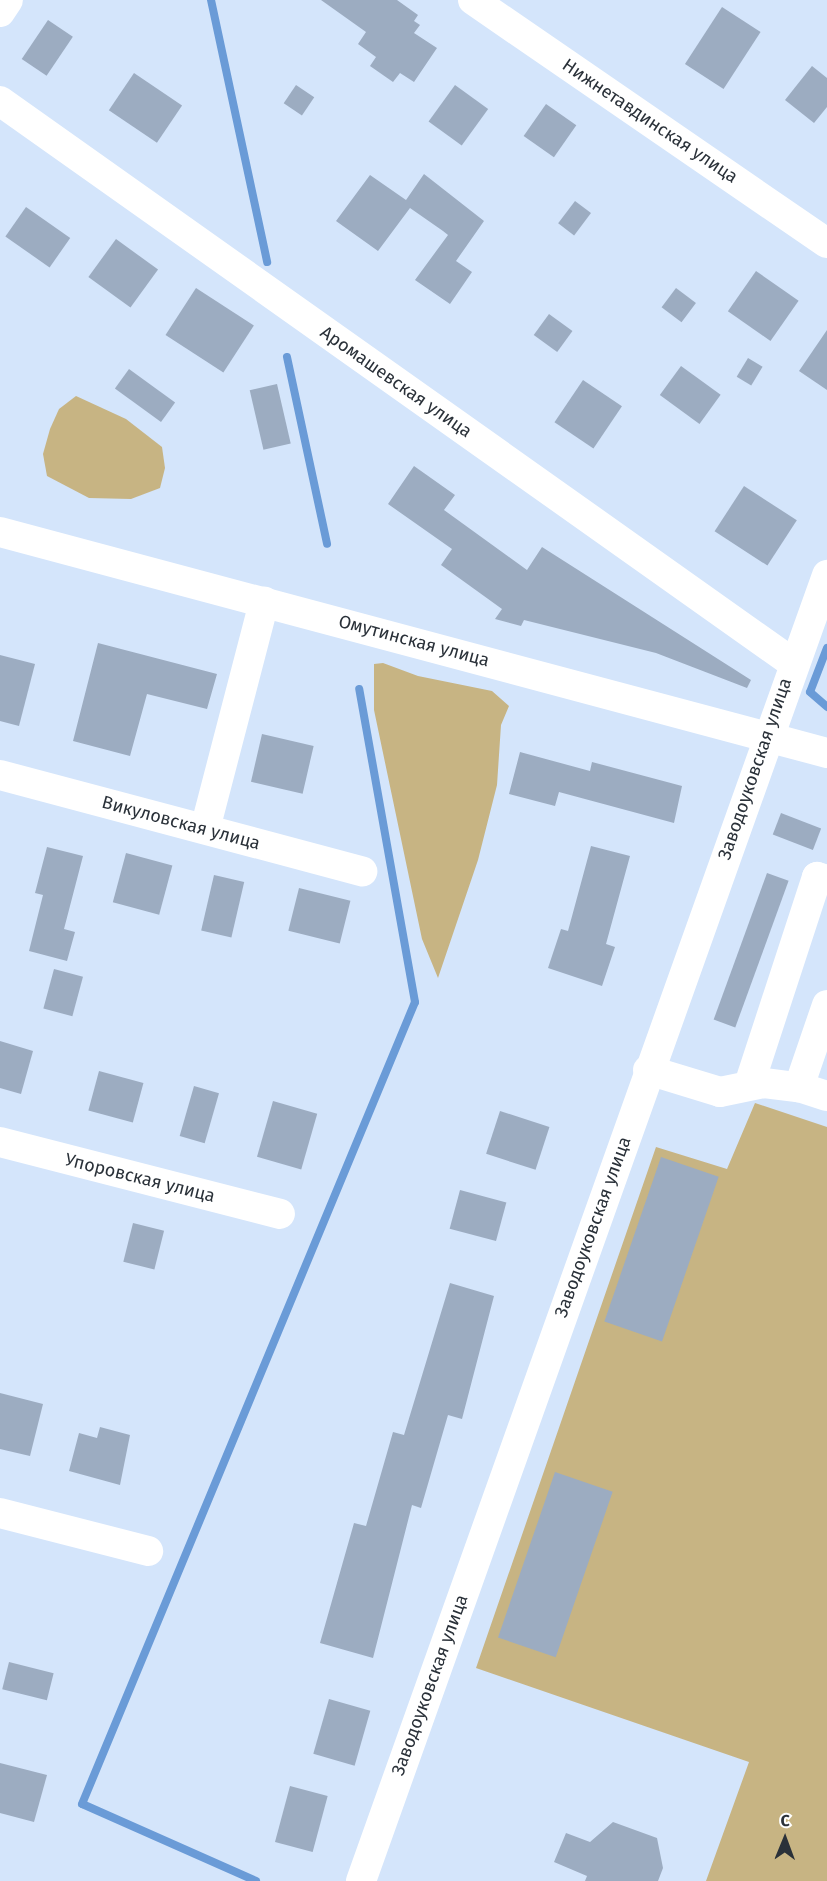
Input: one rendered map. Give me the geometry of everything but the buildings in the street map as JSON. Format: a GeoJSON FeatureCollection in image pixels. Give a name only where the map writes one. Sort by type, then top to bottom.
{"type":"FeatureCollection","features":[{"type":"Feature","properties":{"kind":"street"},"geometry":{"type":"LineString","coordinates":[[0,12],[8,0]]}},
{"type":"Feature","properties":{"kind":"street","name":"Нижнетавдинская улица"},"geometry":{"type":"LineString","coordinates":[[473,0],[827,243]]}},
{"type":"Feature","properties":{"kind":"street","name":"Аромашевская улица"},"geometry":{"type":"LineString","coordinates":[[0,101],[793,663]]}},
{"type":"Feature","properties":{"kind":"street","name":"Омутинская улица"},"geometry":{"type":"LineString","coordinates":[[0,532],[827,753]]}},
{"type":"Feature","properties":{"kind":"street","name":"Заводоуковская улица"},"geometry":{"type":"LineString","coordinates":[[361,1881],[793,663],[827,575]]}},
{"type":"Feature","properties":{"kind":"street"},"geometry":{"type":"LineString","coordinates":[[205,829],[264,602]]}},
{"type":"Feature","properties":{"kind":"street","name":"Викуловская улица"},"geometry":{"type":"LineString","coordinates":[[0,776],[362,871]]}},
{"type":"Feature","properties":{"kind":"street"},"geometry":{"type":"LineString","coordinates":[[749,1085],[818,877],[827,880]]}},
{"type":"Feature","properties":{"kind":"street"},"geometry":{"type":"LineString","coordinates":[[799,1087],[827,1005]]}},
{"type":"Feature","properties":{"kind":"street"},"geometry":{"type":"LineString","coordinates":[[648,1070],[720,1092],[749,1085],[799,1087],[827,1096]]}},
{"type":"Feature","properties":{"kind":"street","name":"Упоровская улица"},"geometry":{"type":"LineString","coordinates":[[0,1142],[280,1214]]}},
{"type":"Feature","properties":{"kind":"street"},"geometry":{"type":"LineString","coordinates":[[0,1513],[148,1551]]}},
{"type":"Feature","properties":{"kind":"shaded area"},"geometry":{"type":"Polygon","coordinates":[[[76,396],[126,419],[162,447],[165,468],[160,488],[131,499],[89,498],[47,476],[43,454],[50,429],[59,409],[76,396]]]}},
{"type":"Feature","properties":{"kind":"shaded area"},"geometry":{"type":"Polygon","coordinates":[[[383,663],[418,676],[492,691],[509,706],[501,725],[497,785],[478,860],[438,978],[422,939],[374,710],[374,664],[383,663]]]}},
{"type":"Feature","properties":{"kind":"shaded area"},"geometry":{"type":"Polygon","coordinates":[[[755,1103],[827,1127],[827,1881],[706,1881],[749,1762],[476,1668],[656,1147],[727,1169],[755,1103]]]}},
{"type":"Feature","properties":{"kind":"waterway"},"geometry":{"type":"LineString","coordinates":[[211,0],[267,262]]}},
{"type":"Feature","properties":{"kind":"waterway"},"geometry":{"type":"LineString","coordinates":[[287,357],[327,544]]}},
{"type":"Feature","properties":{"kind":"waterway"},"geometry":{"type":"LineString","coordinates":[[827,648],[810,692],[827,707]]}},
{"type":"Feature","properties":{"kind":"waterway"},"geometry":{"type":"LineString","coordinates":[[256,1881],[82,1804],[415,1002],[359,689]]}}]}
